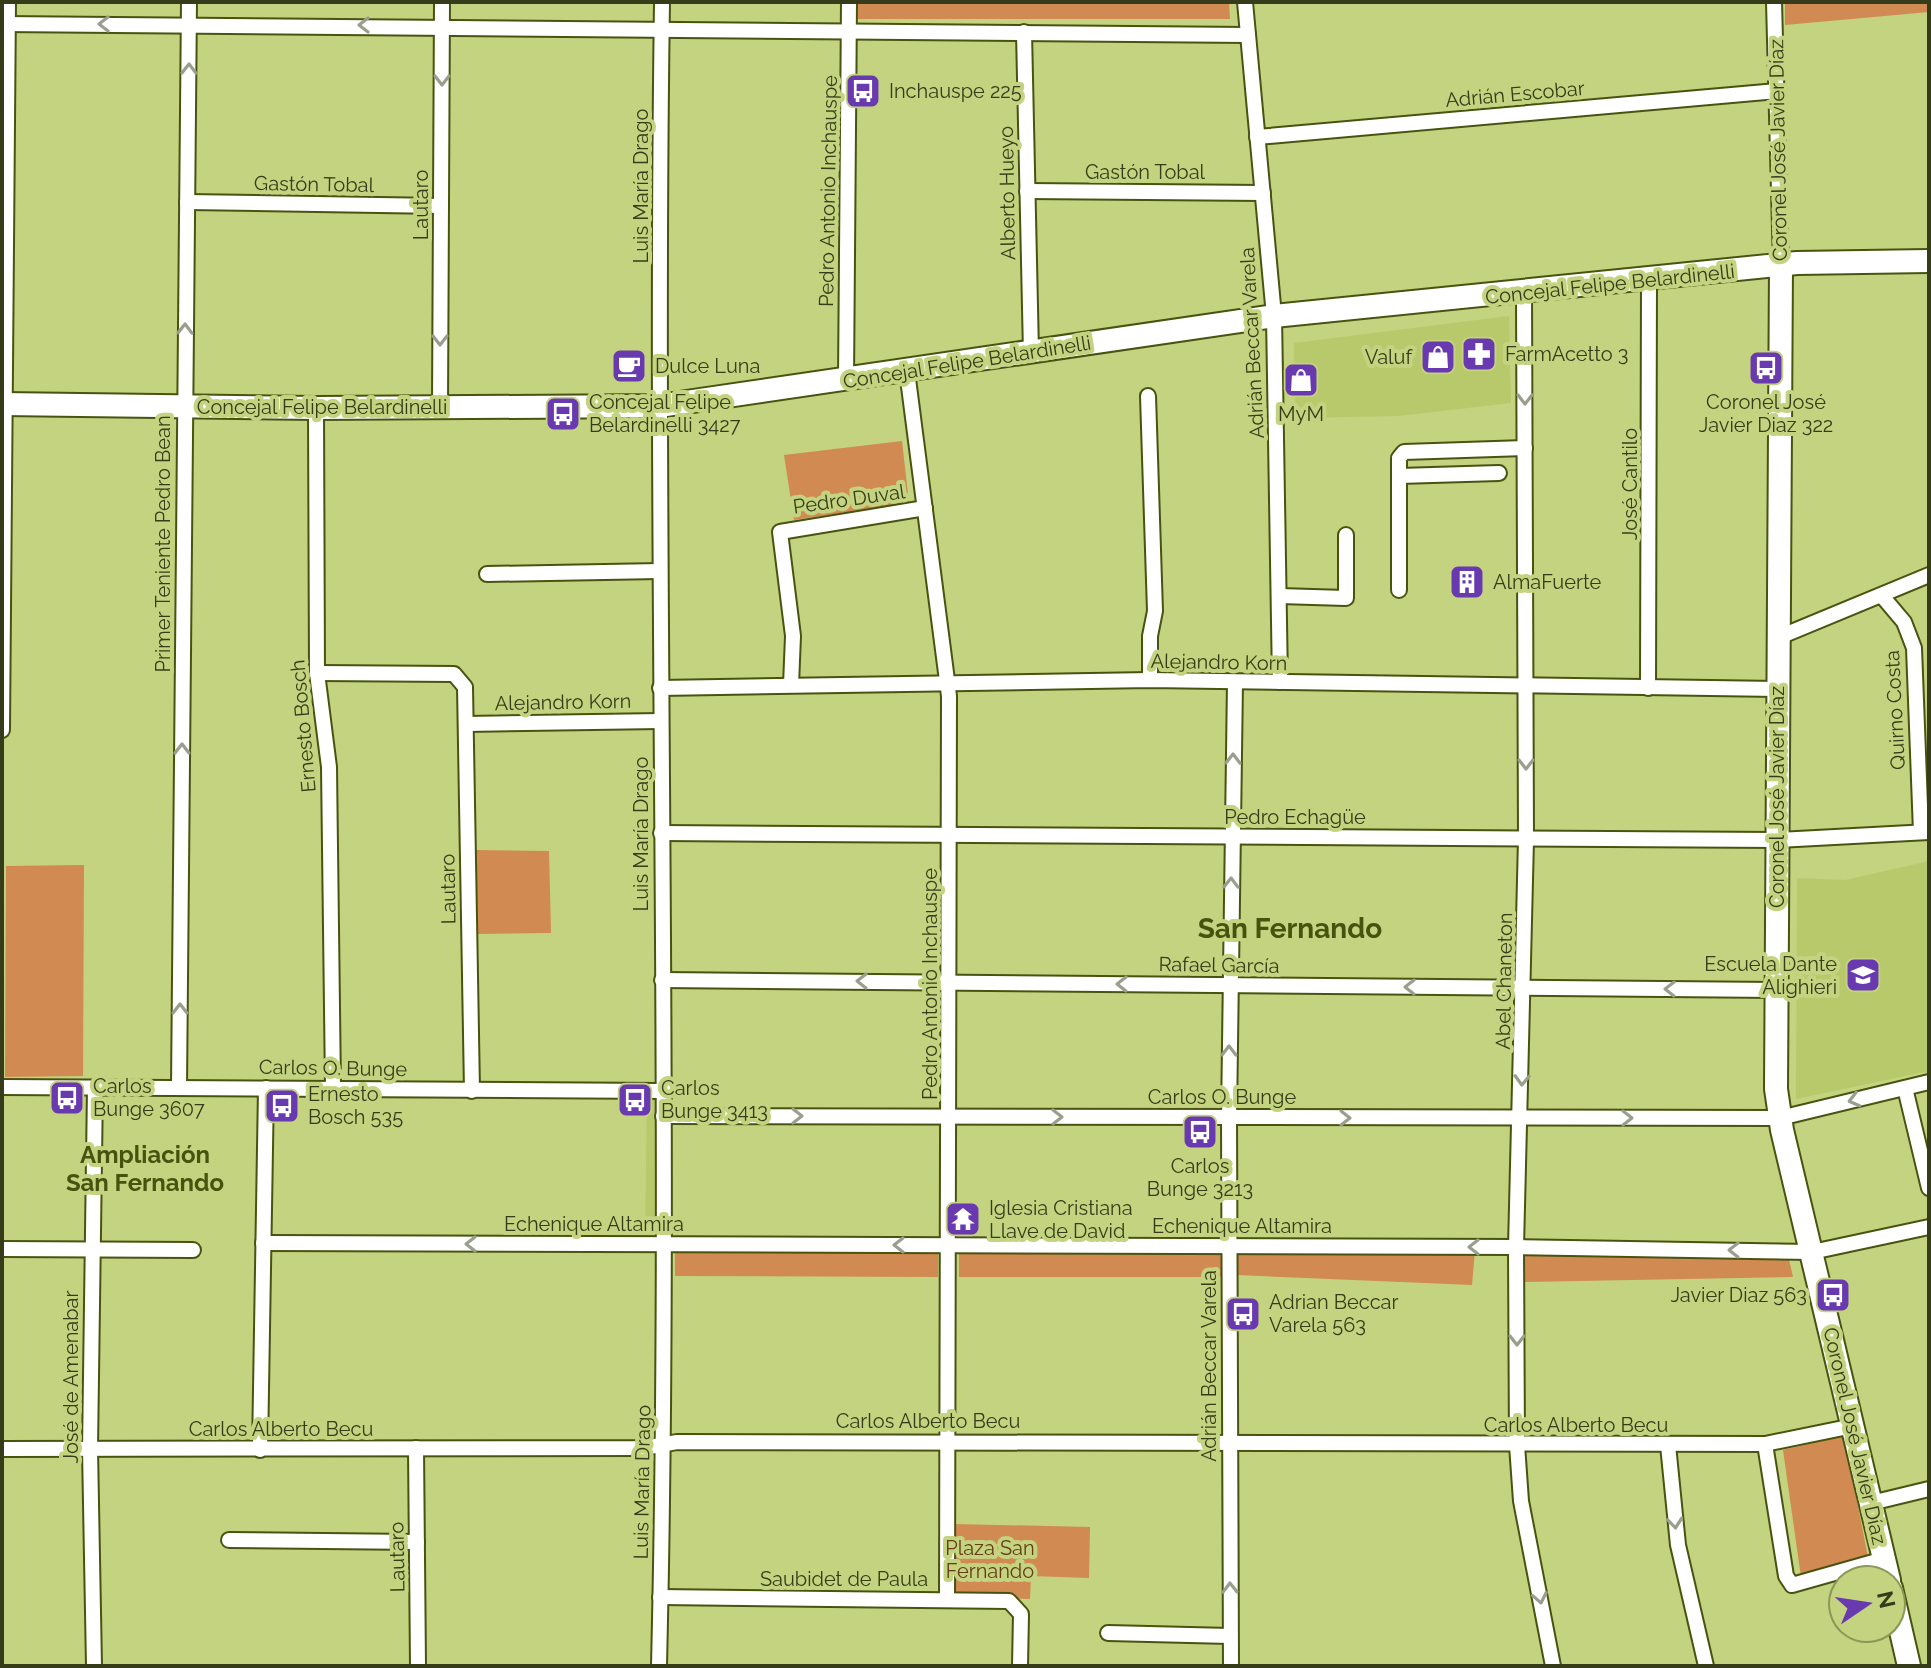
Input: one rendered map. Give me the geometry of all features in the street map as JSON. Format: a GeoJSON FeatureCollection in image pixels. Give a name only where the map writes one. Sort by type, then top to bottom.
{"type":"FeatureCollection","features":[{"type":"Feature","properties":{"kind":"main road","name":"Concejal Felipe Belardinelli"},"geometry":{"type":"LineString","coordinates":[[4,404],[316,408],[659,406],[1274,316],[1781,266],[1929,261]]}},
{"type":"Feature","properties":{"kind":"main road","name":"Coronel José Javier Díaz"},"geometry":{"type":"LineString","coordinates":[[1781,266],[1776,990],[1780,1118],[1886,1564]]}},
{"type":"Feature","properties":{"kind":"main road"},"geometry":{"type":"LineString","coordinates":[[1904,1644],[1909,1666]]}},
{"type":"Feature","properties":{"kind":"street"},"geometry":{"type":"LineString","coordinates":[[2,730],[5,24],[8,2]]}},
{"type":"Feature","properties":{"kind":"street","name":"Primer Teniente Pedro Bean"},"geometry":{"type":"LineString","coordinates":[[179,1087],[189,2]]}},
{"type":"Feature","properties":{"kind":"street","name":"Lautaro"},"geometry":{"type":"LineString","coordinates":[[440,407],[442,2]]}},
{"type":"Feature","properties":{"kind":"street","name":"Luis María Drago"},"geometry":{"type":"LineString","coordinates":[[659,1666],[664,1244],[659,406],[662,2]]}},
{"type":"Feature","properties":{"kind":"street","name":"Pedro Antonio Inchauspe"},"geometry":{"type":"LineString","coordinates":[[846,381],[849,2]]}},
{"type":"Feature","properties":{"kind":"street","name":"Adrián Beccar Varela"},"geometry":{"type":"LineString","coordinates":[[1245,2],[1274,316],[1280,682]]}},
{"type":"Feature","properties":{"kind":"street","name":"Coronel José Javier Díaz"},"geometry":{"type":"LineString","coordinates":[[1774,2],[1781,266]]}},
{"type":"Feature","properties":{"kind":"street"},"geometry":{"type":"LineString","coordinates":[[5,24],[849,29],[1248,35]]}},
{"type":"Feature","properties":{"kind":"street","name":"Alberto Hueyo"},"geometry":{"type":"LineString","coordinates":[[1024,32],[1031,353]]}},
{"type":"Feature","properties":{"kind":"street","name":"Adrián Escobar"},"geometry":{"type":"LineString","coordinates":[[1257,137],[1777,91]]}},
{"type":"Feature","properties":{"kind":"street","name":"Gastón Tobal"},"geometry":{"type":"LineString","coordinates":[[1027,191],[1263,193]]}},
{"type":"Feature","properties":{"kind":"street","name":"Gastón Tobal"},"geometry":{"type":"LineString","coordinates":[[187,202],[441,206]]}},
{"type":"Feature","properties":{"kind":"street","name":"José Cantilo"},"geometry":{"type":"LineString","coordinates":[[1648,688],[1649,280]]}},
{"type":"Feature","properties":{"kind":"street","name":"Abel Chaneton"},"geometry":{"type":"LineString","coordinates":[[1524,293],[1526,839],[1525,988],[1516,1247],[1517,1445],[1521,1501],[1553,1666]]}},
{"type":"Feature","properties":{"kind":"street","name":"Pedro Antonio Inchauspe"},"geometry":{"type":"LineString","coordinates":[[907,371],[948,683],[947,1599]]}},
{"type":"Feature","properties":{"kind":"street"},"geometry":{"type":"LineString","coordinates":[[1148,396],[1155,611],[1150,636],[1150,680]]}},
{"type":"Feature","properties":{"kind":"street","name":"Ernesto Bosch"},"geometry":{"type":"LineString","coordinates":[[316,408],[317,673],[329,767],[333,1088]]}},
{"type":"Feature","properties":{"kind":"street"},"geometry":{"type":"LineString","coordinates":[[1399,590],[1399,458],[1404,452],[1525,448]]}},
{"type":"Feature","properties":{"kind":"street"},"geometry":{"type":"LineString","coordinates":[[1399,476],[1499,473]]}},
{"type":"Feature","properties":{"kind":"street","name":"Pedro Duval"},"geometry":{"type":"LineString","coordinates":[[791,685],[793,636],[780,532],[925,508]]}},
{"type":"Feature","properties":{"kind":"street"},"geometry":{"type":"LineString","coordinates":[[1279,596],[1346,598],[1346,535]]}},
{"type":"Feature","properties":{"kind":"street"},"geometry":{"type":"LineString","coordinates":[[487,574],[660,571]]}},
{"type":"Feature","properties":{"kind":"street"},"geometry":{"type":"LineString","coordinates":[[1777,638],[1929,575]]}},
{"type":"Feature","properties":{"kind":"street","name":"Quirno Costa"},"geometry":{"type":"LineString","coordinates":[[1882,596],[1904,622],[1914,648],[1925,832]]}},
{"type":"Feature","properties":{"kind":"street","name":"Alejandro Korn"},"geometry":{"type":"LineString","coordinates":[[317,673],[454,674],[465,687]]}},
{"type":"Feature","properties":{"kind":"street","name":"Alejandro Korn"},"geometry":{"type":"LineString","coordinates":[[660,688],[1150,680],[1778,689]]}},
{"type":"Feature","properties":{"kind":"street","name":"Adrián Beccar Varela"},"geometry":{"type":"LineString","coordinates":[[1231,1666],[1229,1117],[1235,682]]}},
{"type":"Feature","properties":{"kind":"street","name":"Lautaro"},"geometry":{"type":"LineString","coordinates":[[465,687],[472,1091]]}},
{"type":"Feature","properties":{"kind":"street","name":"Alejandro Korn"},"geometry":{"type":"LineString","coordinates":[[466,724],[661,721]]}},
{"type":"Feature","properties":{"kind":"street","name":"Pedro Echagüe"},"geometry":{"type":"LineString","coordinates":[[661,833],[1777,840],[1925,832]]}},
{"type":"Feature","properties":{"kind":"street","name":"Rafael García"},"geometry":{"type":"LineString","coordinates":[[662,980],[1776,990]]}},
{"type":"Feature","properties":{"kind":"street","name":"Carlos O. Bunge"},"geometry":{"type":"LineString","coordinates":[[663,1116],[1780,1118],[1929,1082]]}},
{"type":"Feature","properties":{"kind":"street","name":"Carlos O. Bunge"},"geometry":{"type":"LineString","coordinates":[[2,1087],[663,1091]]}},
{"type":"Feature","properties":{"kind":"street","name":"José de Amenabar"},"geometry":{"type":"LineString","coordinates":[[94,1666],[90,1449],[95,1087]]}},
{"type":"Feature","properties":{"kind":"street"},"geometry":{"type":"LineString","coordinates":[[260,1450],[266,1088]]}},
{"type":"Feature","properties":{"kind":"street"},"geometry":{"type":"LineString","coordinates":[[1905,1088],[1929,1188]]}},
{"type":"Feature","properties":{"kind":"street","name":"Echenique Altamira"},"geometry":{"type":"LineString","coordinates":[[263,1243],[1516,1247],[1812,1252],[1929,1227]]}},
{"type":"Feature","properties":{"kind":"street"},"geometry":{"type":"LineString","coordinates":[[2,1249],[193,1250]]}},
{"type":"Feature","properties":{"kind":"street","name":"Carlos Alberto Becu"},"geometry":{"type":"LineString","coordinates":[[2,1449],[644,1448],[677,1442],[947,1440],[1765,1444],[1853,1426]]}},
{"type":"Feature","properties":{"kind":"street"},"geometry":{"type":"LineString","coordinates":[[1765,1444],[1786,1576],[1792,1585],[1827,1579]]}},
{"type":"Feature","properties":{"kind":"street"},"geometry":{"type":"LineString","coordinates":[[1668,1445],[1678,1545],[1706,1666]]}},
{"type":"Feature","properties":{"kind":"street","name":"Lautaro"},"geometry":{"type":"LineString","coordinates":[[416,1448],[418,1666]]}},
{"type":"Feature","properties":{"kind":"street"},"geometry":{"type":"LineString","coordinates":[[1871,1503],[1929,1489]]}},
{"type":"Feature","properties":{"kind":"street"},"geometry":{"type":"LineString","coordinates":[[229,1540],[417,1542]]}},
{"type":"Feature","properties":{"kind":"street","name":"Saubidet de Paula"},"geometry":{"type":"LineString","coordinates":[[660,1597],[1009,1601],[1021,1614],[1020,1666]]}},
{"type":"Feature","properties":{"kind":"street"},"geometry":{"type":"LineString","coordinates":[[1108,1633],[1230,1636]]}},
{"type":"Feature","properties":{"kind":"shaded area"},"geometry":{"type":"Polygon","coordinates":[[[1509,316],[1511,403],[1399,416],[1295,418],[1294,343],[1509,316]]]}},
{"type":"Feature","properties":{"kind":"shaded area","name":"Escuela Dante Alighieri"},"geometry":{"type":"Polygon","coordinates":[[[1929,861],[1929,1071],[1796,1099],[1797,878],[1845,880],[1929,861]]]}},
{"type":"Feature","properties":{"kind":"shaded area"},"geometry":{"type":"Polygon","coordinates":[[[647,1095],[659,1097],[660,1237],[645,1239],[647,1095]]]}},
{"type":"Feature","properties":{"kind":"green space"},"geometry":{"type":"Polygon","coordinates":[[[855,2],[1229,2],[1230,19],[855,19],[855,2]]]}},
{"type":"Feature","properties":{"kind":"green space"},"geometry":{"type":"Polygon","coordinates":[[[1785,2],[1929,2],[1929,12],[1785,25],[1785,2]]]}},
{"type":"Feature","properties":{"kind":"green space"},"geometry":{"type":"Polygon","coordinates":[[[902,441],[909,503],[794,520],[784,455],[902,441]]]}},
{"type":"Feature","properties":{"kind":"green space"},"geometry":{"type":"Polygon","coordinates":[[[476,850],[549,851],[551,933],[478,934],[476,850]]]}},
{"type":"Feature","properties":{"kind":"green space"},"geometry":{"type":"Polygon","coordinates":[[[84,865],[83,1076],[5,1077],[6,866],[84,865]]]}},
{"type":"Feature","properties":{"kind":"green space"},"geometry":{"type":"Polygon","coordinates":[[[675,1250],[938,1251],[938,1277],[675,1276],[675,1250]]]}},
{"type":"Feature","properties":{"kind":"green space"},"geometry":{"type":"Polygon","coordinates":[[[1475,1250],[1472,1285],[1236,1275],[1235,1253],[1475,1250]]]}},
{"type":"Feature","properties":{"kind":"green space"},"geometry":{"type":"Polygon","coordinates":[[[959,1251],[1224,1251],[1224,1277],[959,1277],[959,1251]]]}},
{"type":"Feature","properties":{"kind":"green space"},"geometry":{"type":"Polygon","coordinates":[[[1524,1253],[1788,1255],[1793,1277],[1521,1282],[1524,1253]]]}},
{"type":"Feature","properties":{"kind":"green space"},"geometry":{"type":"Polygon","coordinates":[[[1844,1436],[1868,1557],[1845,1564],[1827,1564],[1827,1569],[1801,1577],[1783,1450],[1844,1436]]]}},
{"type":"Feature","properties":{"kind":"green space","name":"Plaza San Fernando"},"geometry":{"type":"Polygon","coordinates":[[[954,1524],[1090,1527],[1089,1578],[1031,1576],[1030,1599],[952,1596],[954,1524]]]}},
{"type":"Feature","properties":{"kind":"place","name":"Inchauspe 225"},"geometry":{"type":"Point","coordinates":[863,91]}},
{"type":"Feature","properties":{"kind":"place","name":"FarmAcetto 3"},"geometry":{"type":"Point","coordinates":[1479,354]}},
{"type":"Feature","properties":{"kind":"place","name":"Valuf"},"geometry":{"type":"Point","coordinates":[1438,357]}},
{"type":"Feature","properties":{"kind":"place","name":"Dulce Luna"},"geometry":{"type":"Point","coordinates":[629,366]}},
{"type":"Feature","properties":{"kind":"place","name":"Coronel José Javier Diaz 322"},"geometry":{"type":"Point","coordinates":[1766,368]}},
{"type":"Feature","properties":{"kind":"place","name":"MyM"},"geometry":{"type":"Point","coordinates":[1301,380]}},
{"type":"Feature","properties":{"kind":"place","name":"Concejal Felipe Belardinelli 3427"},"geometry":{"type":"Point","coordinates":[563,414]}},
{"type":"Feature","properties":{"kind":"place","name":"AlmaFuerte"},"geometry":{"type":"Point","coordinates":[1467,582]}},
{"type":"Feature","properties":{"kind":"place","name":"Escuela Dante Alighieri"},"geometry":{"type":"Point","coordinates":[1863,975]}},
{"type":"Feature","properties":{"kind":"place","name":"Carlos Bunge 3607"},"geometry":{"type":"Point","coordinates":[67,1098]}},
{"type":"Feature","properties":{"kind":"place","name":"Carlos Bunge 3413"},"geometry":{"type":"Point","coordinates":[635,1100]}},
{"type":"Feature","properties":{"kind":"place","name":"Ernesto Bosch 535"},"geometry":{"type":"Point","coordinates":[282,1106]}},
{"type":"Feature","properties":{"kind":"place","name":"Carlos Bunge 3213"},"geometry":{"type":"Point","coordinates":[1200,1132]}},
{"type":"Feature","properties":{"kind":"place","name":"Iglesia Cristiana Llave de David"},"geometry":{"type":"Point","coordinates":[963,1219]}},
{"type":"Feature","properties":{"kind":"place","name":"Javier Diaz 563"},"geometry":{"type":"Point","coordinates":[1833,1295]}},
{"type":"Feature","properties":{"kind":"place","name":"Adrian Beccar Varela 563"},"geometry":{"type":"Point","coordinates":[1243,1314]}},
{"type":"Feature","properties":{"kind":"district","name":"San Fernando"},"geometry":{"type":"Point","coordinates":[1290,928]}},
{"type":"Feature","properties":{"kind":"district","name":"Ampliación San Fernando"},"geometry":{"type":"Point","coordinates":[145,1168]}}]}
